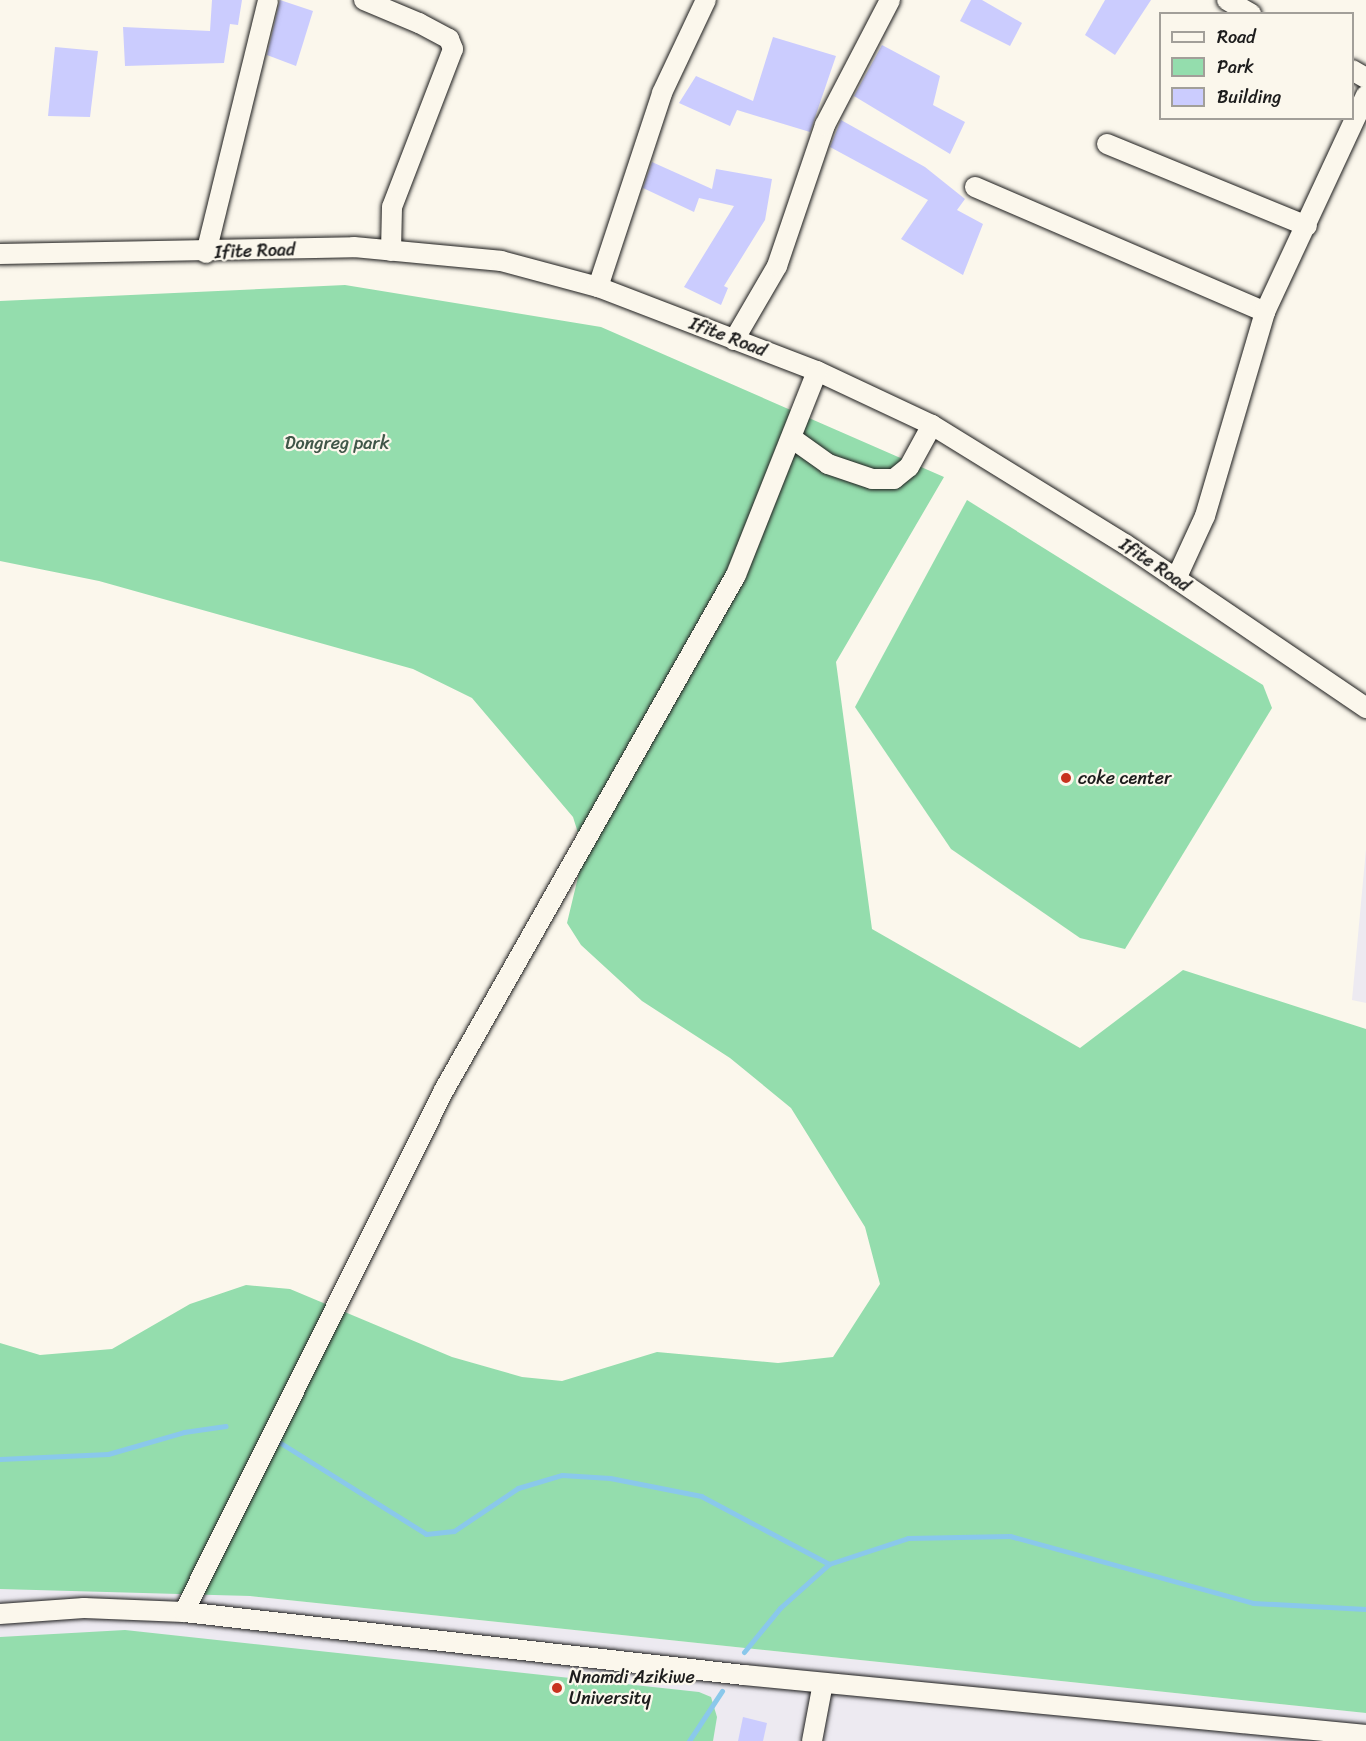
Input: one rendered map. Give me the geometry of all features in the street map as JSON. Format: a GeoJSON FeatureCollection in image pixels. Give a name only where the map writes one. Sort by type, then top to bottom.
{"type":"FeatureCollection","features":[{"type":"Feature","properties":{"kind":"street"},"geometry":{"type":"LineString","coordinates":[[206,253],[268,0]]}},
{"type":"Feature","properties":{"kind":"street"},"geometry":{"type":"LineString","coordinates":[[364,0],[419,22],[449,39],[453,49],[392,207],[391,251]]}},
{"type":"Feature","properties":{"kind":"street"},"geometry":{"type":"LineString","coordinates":[[598,287],[658,104],[706,0]]}},
{"type":"Feature","properties":{"kind":"street"},"geometry":{"type":"LineString","coordinates":[[734,340],[777,266],[825,125],[890,0]]}},
{"type":"Feature","properties":{"kind":"street"},"geometry":{"type":"LineString","coordinates":[[1227,0],[1248,12]]}},
{"type":"Feature","properties":{"kind":"street"},"geometry":{"type":"LineString","coordinates":[[1354,120],[1364,103]]}},
{"type":"Feature","properties":{"kind":"street"},"geometry":{"type":"LineString","coordinates":[[1176,579],[1205,516],[1265,312],[1307,226],[1332,157],[1354,120]]}},
{"type":"Feature","properties":{"kind":"street"},"geometry":{"type":"LineString","coordinates":[[1107,144],[1307,226]]}},
{"type":"Feature","properties":{"kind":"street"},"geometry":{"type":"LineString","coordinates":[[975,187],[1265,312]]}},
{"type":"Feature","properties":{"kind":"street","name":"Ifite Road"},"geometry":{"type":"LineString","coordinates":[[0,254],[206,253],[354,247],[501,261],[598,287],[817,371],[932,425],[1176,579],[1366,708]]}},
{"type":"Feature","properties":{"kind":"street"},"geometry":{"type":"LineString","coordinates":[[184,1612],[444,1090],[736,575],[793,439],[817,371]]}},
{"type":"Feature","properties":{"kind":"street"},"geometry":{"type":"LineString","coordinates":[[793,439],[828,464],[872,479],[894,479],[909,467],[932,425]]}},
{"type":"Feature","properties":{"kind":"street"},"geometry":{"type":"LineString","coordinates":[[0,1614],[84,1608],[184,1612],[823,1683],[1366,1735]]}},
{"type":"Feature","properties":{"kind":"street"},"geometry":{"type":"LineString","coordinates":[[812,1741],[823,1683]]}},
{"type":"Feature","properties":{"kind":"shaded area"},"geometry":{"type":"Polygon","coordinates":[[[1366,849],[1366,1003],[1352,1000],[1366,849]]]}},
{"type":"Feature","properties":{"kind":"shaded area","name":"Nnamdi Azikiwe University"},"geometry":{"type":"Polygon","coordinates":[[[113,1588],[250,1596],[1366,1713],[1366,1741],[0,1741],[0,1589],[113,1588]]]}},
{"type":"Feature","properties":{"kind":"green space","name":"Dongreg park"},"geometry":{"type":"Polygon","coordinates":[[[345,285],[601,327],[944,477],[836,662],[872,929],[1080,1048],[1183,970],[1366,1029],[1366,1713],[250,1596],[0,1589],[0,1343],[40,1355],[112,1349],[190,1304],[246,1285],[290,1289],[452,1357],[522,1377],[562,1381],[657,1352],[778,1363],[833,1357],[880,1284],[865,1227],[791,1108],[730,1058],[642,1001],[581,945],[567,923],[584,852],[573,817],[472,698],[413,669],[99,581],[0,561],[0,301],[345,285]]]}},
{"type":"Feature","properties":{"kind":"green space","name":"coke center"},"geometry":{"type":"Polygon","coordinates":[[[967,500],[1263,685],[1272,708],[1125,949],[1080,938],[951,849],[855,707],[967,500]]]}},
{"type":"Feature","properties":{"kind":"green space"},"geometry":{"type":"Polygon","coordinates":[[[125,1630],[699,1692],[711,1697],[717,1717],[713,1741],[0,1741],[0,1637],[125,1630]]]}},
{"type":"Feature","properties":{"kind":"building"},"geometry":{"type":"Polygon","coordinates":[[[212,0],[242,0],[238,25],[230,24],[224,63],[125,66],[123,27],[210,31],[212,0]]]}},
{"type":"Feature","properties":{"kind":"building"},"geometry":{"type":"Polygon","coordinates":[[[280,0],[313,11],[296,66],[267,55],[280,0]]]}},
{"type":"Feature","properties":{"kind":"building"},"geometry":{"type":"Polygon","coordinates":[[[971,0],[982,0],[1022,23],[1010,46],[960,21],[971,0]]]}},
{"type":"Feature","properties":{"kind":"building"},"geometry":{"type":"Polygon","coordinates":[[[1105,0],[1151,0],[1115,55],[1085,35],[1105,0]]]}},
{"type":"Feature","properties":{"kind":"building"},"geometry":{"type":"Polygon","coordinates":[[[773,37],[836,56],[810,132],[737,110],[730,126],[679,103],[696,76],[753,101],[773,37]]]}},
{"type":"Feature","properties":{"kind":"building"},"geometry":{"type":"Polygon","coordinates":[[[882,45],[940,76],[933,105],[965,122],[950,154],[854,96],[882,45]]]}},
{"type":"Feature","properties":{"kind":"building"},"geometry":{"type":"Polygon","coordinates":[[[55,47],[98,51],[90,117],[48,116],[55,47]]]}},
{"type":"Feature","properties":{"kind":"building"},"geometry":{"type":"Polygon","coordinates":[[[841,120],[925,167],[965,199],[957,210],[983,224],[963,275],[901,239],[928,200],[830,147],[841,120]]]}},
{"type":"Feature","properties":{"kind":"building"},"geometry":{"type":"Polygon","coordinates":[[[652,162],[712,189],[716,169],[772,179],[765,220],[724,286],[728,288],[721,305],[684,287],[734,206],[699,198],[694,212],[643,188],[652,162]]]}},
{"type":"Feature","properties":{"kind":"building"},"geometry":{"type":"Polygon","coordinates":[[[743,1717],[767,1723],[763,1741],[738,1741],[743,1717]]]}},
{"type":"Feature","properties":{"kind":"waterway"},"geometry":{"type":"LineString","coordinates":[[0,1459],[108,1454],[184,1432],[226,1426]]}},
{"type":"Feature","properties":{"kind":"waterway"},"geometry":{"type":"LineString","coordinates":[[279,1442],[426,1534],[454,1531],[518,1488],[562,1475],[610,1478],[701,1496],[829,1564]]}},
{"type":"Feature","properties":{"kind":"waterway"},"geometry":{"type":"LineString","coordinates":[[744,1652],[780,1608],[829,1564],[908,1538],[1010,1536],[1253,1603],[1366,1609]]}},
{"type":"Feature","properties":{"kind":"waterway"},"geometry":{"type":"LineString","coordinates":[[689,1741],[722,1691]]}},
{"type":"Feature","properties":{"kind":"place","name":"coke center"},"geometry":{"type":"Point","coordinates":[1066,778]}},
{"type":"Feature","properties":{"kind":"place","name":"Nnamdi Azikiwe University"},"geometry":{"type":"Point","coordinates":[557,1688]}}]}
